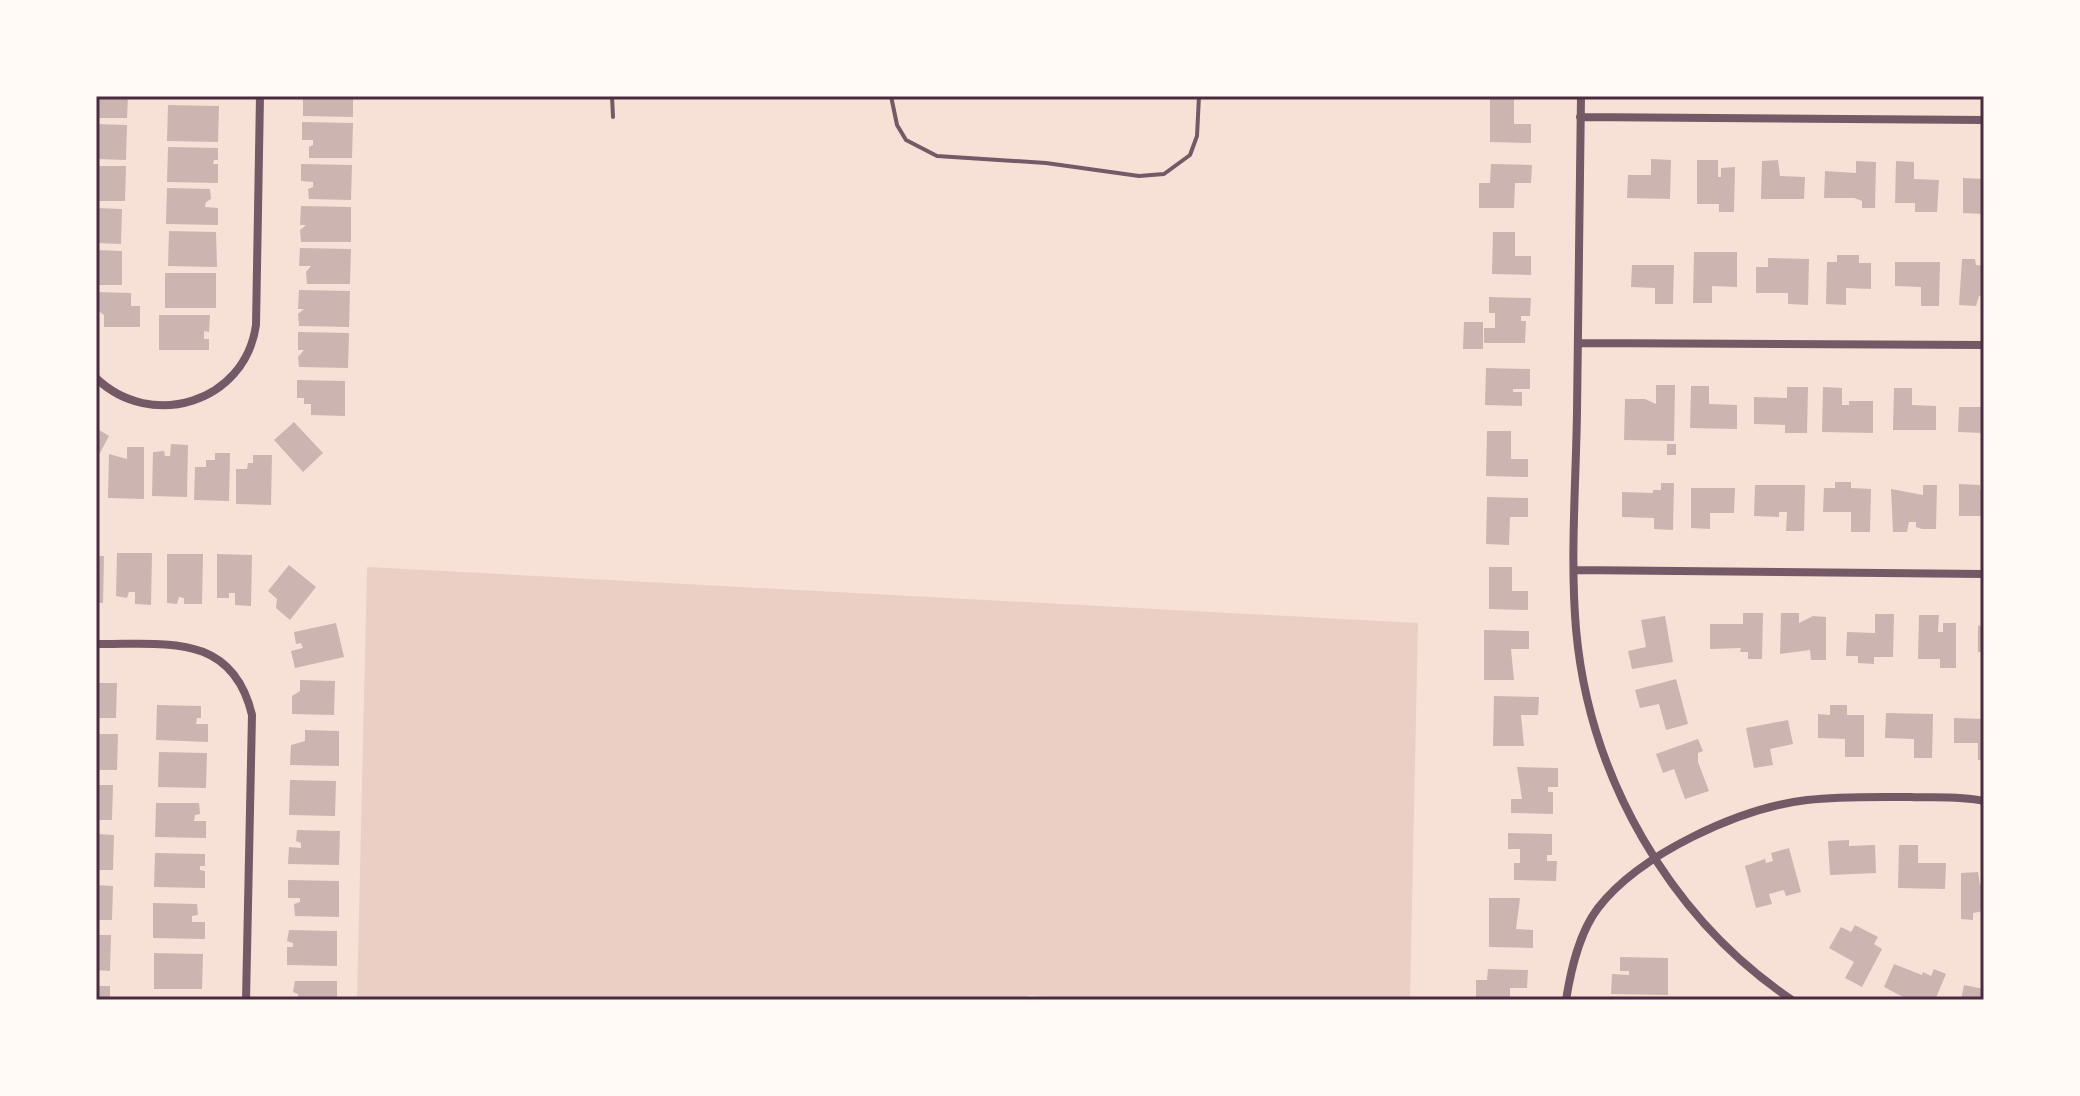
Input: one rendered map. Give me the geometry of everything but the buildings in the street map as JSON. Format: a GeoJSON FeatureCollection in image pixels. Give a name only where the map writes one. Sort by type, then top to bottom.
{"type":"FeatureCollection","features":[{"type":"Feature","properties":{"kind":"street"},"geometry":{"type":"LineString","coordinates":[[96,378],[121,395],[169,403],[205,397],[225,386],[241,370],[251,349],[256,325],[260,96]]}},
{"type":"Feature","properties":{"kind":"street"},"geometry":{"type":"LineString","coordinates":[[1581,96],[1575,570],[1579,652],[1592,719],[1615,784],[1655,858],[1712,929],[1792,1000]]}},
{"type":"Feature","properties":{"kind":"street"},"geometry":{"type":"LineString","coordinates":[[1580,117],[1984,120]]}},
{"type":"Feature","properties":{"kind":"street"},"geometry":{"type":"LineString","coordinates":[[1578,343],[1984,345]]}},
{"type":"Feature","properties":{"kind":"street"},"geometry":{"type":"LineString","coordinates":[[1575,570],[1984,574]]}},
{"type":"Feature","properties":{"kind":"street"},"geometry":{"type":"LineString","coordinates":[[96,644],[194,647],[227,666],[247,697],[252,715],[246,1000]]}},
{"type":"Feature","properties":{"kind":"street"},"geometry":{"type":"LineString","coordinates":[[1566,1000],[1573,965],[1586,929],[1598,909],[1655,858],[1740,819],[1806,800],[1864,796],[1984,801]]}},
{"type":"Feature","properties":{"kind":"lane"},"geometry":{"type":"LineString","coordinates":[[612,96],[613,117]]}},
{"type":"Feature","properties":{"kind":"lane"},"geometry":{"type":"LineString","coordinates":[[891,96],[897,125],[906,140],[937,156],[1046,163],[1139,176],[1164,174],[1190,155],[1197,136],[1199,96]]}},
{"type":"Feature","properties":{"kind":"shaded area"},"geometry":{"type":"Polygon","coordinates":[[[367,567],[1418,623],[1410,1000],[1081,1000],[1030,995],[1018,1000],[357,1000],[367,567]]]}}]}
